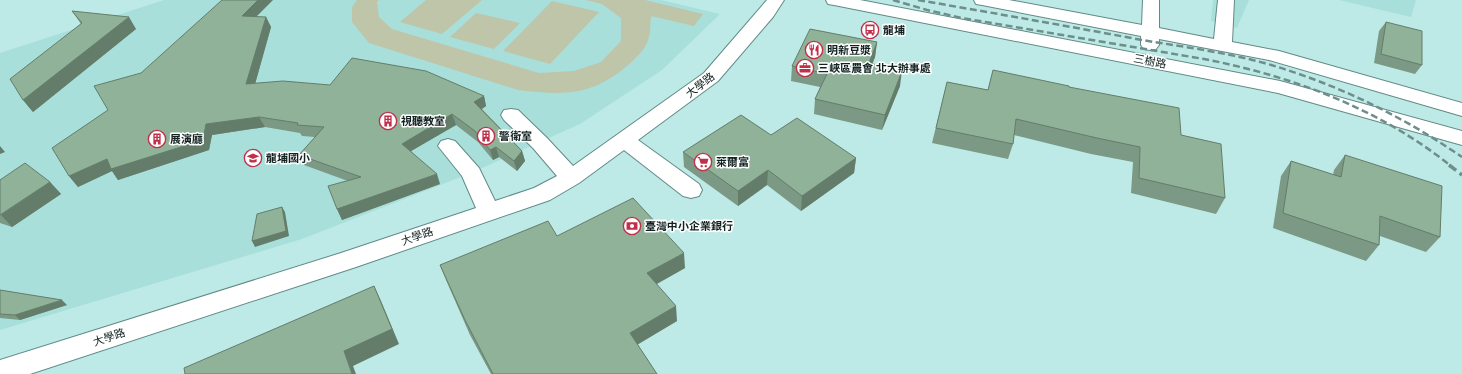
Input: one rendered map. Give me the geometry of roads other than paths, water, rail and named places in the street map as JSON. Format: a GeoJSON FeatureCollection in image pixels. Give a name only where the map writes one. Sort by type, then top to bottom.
{"type":"FeatureCollection","features":[{"type":"Feature","properties":{"kind":"street","name":"大學路"},"geometry":{"type":"LineString","coordinates":[[0,372],[340,262],[542,194],[571,178],[712,78],[767,13],[776,0]]}},
{"type":"Feature","properties":{"kind":"street","name":"三樹路"},"geometry":{"type":"LineString","coordinates":[[834,0],[1149,60],[1280,87],[1462,138]]}},
{"type":"Feature","properties":{"kind":"street"},"geometry":{"type":"LineString","coordinates":[[982,0],[1272,55],[1462,110]]}},
{"type":"Feature","properties":{"kind":"street"},"geometry":{"type":"LineString","coordinates":[[1149,60],[1151,0]]}},
{"type":"Feature","properties":{"kind":"street"},"geometry":{"type":"LineString","coordinates":[[1223,45],[1226,0]]}},
{"type":"Feature","properties":{"kind":"street"},"geometry":{"type":"LineString","coordinates":[[511,115],[540,142],[571,178]]}},
{"type":"Feature","properties":{"kind":"street"},"geometry":{"type":"LineString","coordinates":[[625,140],[691,190]]}},
{"type":"Feature","properties":{"kind":"street"},"geometry":{"type":"LineString","coordinates":[[448,146],[471,173],[489,212]]}},
{"type":"Feature","properties":{"kind":"railway"},"geometry":{"type":"LineString","coordinates":[[893,0],[962,18],[1204,59],[1270,75],[1302,85],[1365,112],[1424,146],[1451,166]]}},
{"type":"Feature","properties":{"kind":"railway"},"geometry":{"type":"LineString","coordinates":[[918,0],[1215,52],[1269,64],[1333,87],[1378,107],[1442,143],[1462,157]]}},
{"type":"Feature","properties":{"kind":"railway"},"geometry":{"type":"LineString","coordinates":[[1449,165],[1462,175]]}},
{"type":"Feature","properties":{"kind":"place","name":"龍埔"},"geometry":{"type":"Point","coordinates":[870,30]}},
{"type":"Feature","properties":{"kind":"place","name":"明新豆漿"},"geometry":{"type":"Point","coordinates":[814,50]}},
{"type":"Feature","properties":{"kind":"place","name":"三峽區農會 北大辦事處"},"geometry":{"type":"Point","coordinates":[805,68]}},
{"type":"Feature","properties":{"kind":"place","name":"視聽教室"},"geometry":{"type":"Point","coordinates":[388,121]}},
{"type":"Feature","properties":{"kind":"place","name":"警衛室"},"geometry":{"type":"Point","coordinates":[486,136]}},
{"type":"Feature","properties":{"kind":"place","name":"展演廳"},"geometry":{"type":"Point","coordinates":[157,139]}},
{"type":"Feature","properties":{"kind":"place","name":"龍埔國小"},"geometry":{"type":"Point","coordinates":[253,158]}},
{"type":"Feature","properties":{"kind":"place","name":"萊爾富"},"geometry":{"type":"Point","coordinates":[703,162]}},
{"type":"Feature","properties":{"kind":"place","name":"臺灣中小企業銀行"},"geometry":{"type":"Point","coordinates":[632,226]}}]}
